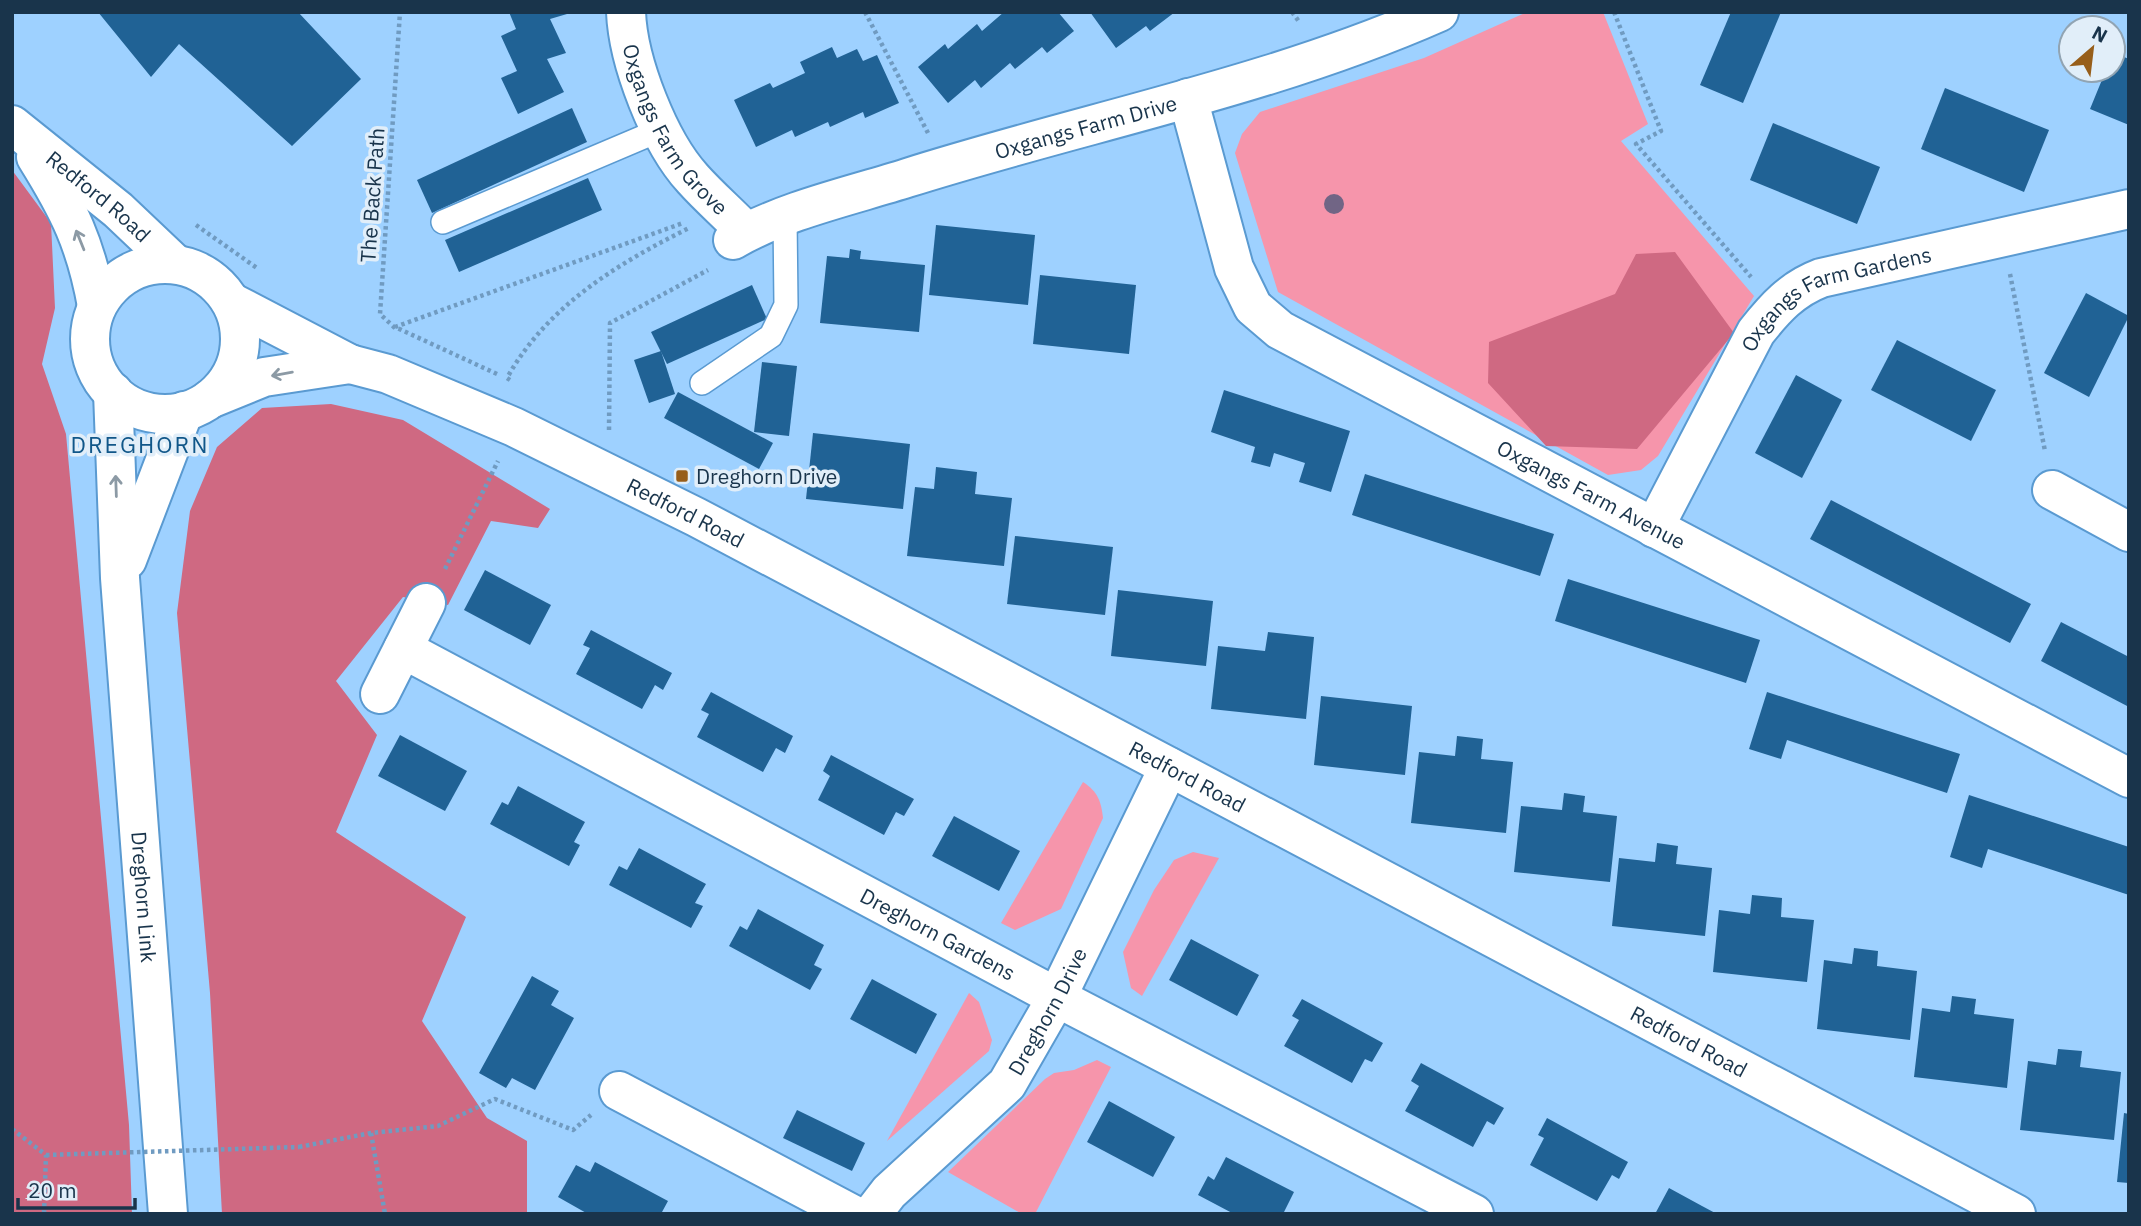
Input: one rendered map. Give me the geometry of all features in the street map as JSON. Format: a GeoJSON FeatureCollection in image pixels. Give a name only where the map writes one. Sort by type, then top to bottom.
{"type":"FeatureCollection","features":[{"type":"Feature","properties":{"kind":"street","name":"Oxgangs Farm Grove"},"geometry":{"type":"LineString","coordinates":[[626,12],[627,37],[660,130],[727,231]]}},
{"type":"Feature","properties":{"kind":"street","name":"Oxgangs Farm Drive"},"geometry":{"type":"LineString","coordinates":[[727,231],[785,217],[945,166],[1188,98],[1337,51],[1440,12]]}},
{"type":"Feature","properties":{"kind":"street","name":"Oxgangs Farm Avenue"},"geometry":{"type":"LineString","coordinates":[[1188,98],[1234,268],[1253,307],[1280,330],[2129,778]]}},
{"type":"Feature","properties":{"kind":"street","name":"Redford Road"},"geometry":{"type":"LineString","coordinates":[[16,128],[118,210],[175,264]]}},
{"type":"Feature","properties":{"kind":"street","name":"Redford Road"},"geometry":{"type":"LineString","coordinates":[[16,128],[67,206],[89,260],[97,306]]}},
{"type":"Feature","properties":{"kind":"street","name":"Oxgangs Farm Gardens"},"geometry":{"type":"LineString","coordinates":[[1654,528],[1756,332],[1777,307],[1800,286],[1821,278],[2129,209]]}},
{"type":"Feature","properties":{"kind":"street"},"geometry":{"type":"LineString","coordinates":[[151,264],[175,264],[198,271],[217,284],[231,302],[239,323],[240,344],[235,365],[225,384],[197,405],[159,414],[134,407],[113,393],[98,374],[91,352],[90,329],[97,306],[110,287],[129,272],[151,264]]}},
{"type":"Feature","properties":{"kind":"street","name":"Redford Road"},"geometry":{"type":"LineString","coordinates":[[231,302],[350,364],[388,374],[514,427],[709,524],[2016,1214]]}},
{"type":"Feature","properties":{"kind":"street","name":"Redford Road"},"geometry":{"type":"LineString","coordinates":[[197,405],[264,377],[350,364]]}},
{"type":"Feature","properties":{"kind":"street","name":"Dreghorn Link"},"geometry":{"type":"LineString","coordinates":[[113,393],[120,578],[168,1214]]}},
{"type":"Feature","properties":{"kind":"street","name":"Dreghorn Link"},"geometry":{"type":"LineString","coordinates":[[120,578],[197,405]]}},
{"type":"Feature","properties":{"kind":"street"},"geometry":{"type":"LineString","coordinates":[[2052,490],[2129,532]]}},
{"type":"Feature","properties":{"kind":"street"},"geometry":{"type":"LineString","coordinates":[[380,694],[433,590]]}},
{"type":"Feature","properties":{"kind":"street","name":"Dreghorn Gardens"},"geometry":{"type":"LineString","coordinates":[[403,649],[1057,997],[1474,1214]]}},
{"type":"Feature","properties":{"kind":"street","name":"Dreghorn Drive"},"geometry":{"type":"LineString","coordinates":[[873,1214],[889,1192],[1007,1084],[1057,997],[1169,767]]}},
{"type":"Feature","properties":{"kind":"street"},"geometry":{"type":"LineString","coordinates":[[619,1091],[852,1214]]}},
{"type":"Feature","properties":{"kind":"lane"},"geometry":{"type":"LineString","coordinates":[[443,222],[660,130]]}},
{"type":"Feature","properties":{"kind":"lane"},"geometry":{"type":"LineString","coordinates":[[702,383],[771,336],[786,305],[785,217]]}},
{"type":"Feature","properties":{"kind":"path","name":"The Back Path"},"geometry":{"type":"LineString","coordinates":[[395,327],[380,314],[400,12]]}},
{"type":"Feature","properties":{"kind":"path"},"geometry":{"type":"LineString","coordinates":[[865,12],[945,166]]}},
{"type":"Feature","properties":{"kind":"path"},"geometry":{"type":"LineString","coordinates":[[1614,12],[1661,131],[1636,144],[1777,307]]}},
{"type":"Feature","properties":{"kind":"path"},"geometry":{"type":"LineString","coordinates":[[395,327],[696,219],[727,231]]}},
{"type":"Feature","properties":{"kind":"path"},"geometry":{"type":"LineString","coordinates":[[190,221],[258,269]]}},
{"type":"Feature","properties":{"kind":"path"},"geometry":{"type":"LineString","coordinates":[[507,378],[521,352],[570,300],[628,259],[727,231]]}},
{"type":"Feature","properties":{"kind":"path"},"geometry":{"type":"LineString","coordinates":[[608,474],[610,323],[735,255],[727,231]]}},
{"type":"Feature","properties":{"kind":"path"},"geometry":{"type":"LineString","coordinates":[[2003,236],[2052,490]]}},
{"type":"Feature","properties":{"kind":"path"},"geometry":{"type":"LineString","coordinates":[[388,374],[395,327]]}},
{"type":"Feature","properties":{"kind":"path"},"geometry":{"type":"LineString","coordinates":[[395,327],[530,389],[514,427]]}},
{"type":"Feature","properties":{"kind":"path"},"geometry":{"type":"LineString","coordinates":[[433,590],[494,469]]}},
{"type":"Feature","properties":{"kind":"path"},"geometry":{"type":"LineString","coordinates":[[12,1129],[46,1155],[299,1147],[371,1133],[438,1126],[495,1099],[573,1130],[619,1091]]}},
{"type":"Feature","properties":{"kind":"path"},"geometry":{"type":"LineString","coordinates":[[371,1133],[385,1214]]}},
{"type":"Feature","properties":{"kind":"path"},"geometry":{"type":"LineString","coordinates":[[44,1214],[46,1155]]}},
{"type":"Feature","properties":{"kind":"shaded area"},"geometry":{"type":"Polygon","coordinates":[[[1527,12],[1603,12],[1648,124],[1621,141],[1754,296],[1658,456],[1641,470],[1608,475],[1278,292],[1235,153],[1242,134],[1260,112],[1424,58],[1527,12]]]}},
{"type":"Feature","properties":{"kind":"shaded area"},"geometry":{"type":"Polygon","coordinates":[[[12,170],[51,223],[55,308],[42,364],[66,434],[129,1125],[132,1214],[12,1214],[12,170]]]}},
{"type":"Feature","properties":{"kind":"shaded area"},"geometry":{"type":"Polygon","coordinates":[[[1675,252],[1734,333],[1637,449],[1546,446],[1488,383],[1489,342],[1615,294],[1636,254],[1675,252]]]}},
{"type":"Feature","properties":{"kind":"shaded area"},"geometry":{"type":"Polygon","coordinates":[[[331,404],[403,420],[550,509],[538,528],[491,521],[448,605],[403,597],[336,681],[377,735],[336,832],[466,917],[422,1021],[487,1118],[527,1141],[527,1214],[222,1214],[210,993],[177,613],[190,511],[217,447],[262,408],[331,404]]]}},
{"type":"Feature","properties":{"kind":"shaded area"},"geometry":{"type":"Polygon","coordinates":[[[1083,782],[1098,797],[1103,818],[1061,909],[1015,930],[1001,923],[1083,782]]]}},
{"type":"Feature","properties":{"kind":"shaded area"},"geometry":{"type":"Polygon","coordinates":[[[1193,852],[1219,858],[1142,996],[1131,988],[1123,952],[1154,890],[1174,860],[1193,852]]]}},
{"type":"Feature","properties":{"kind":"shaded area"},"geometry":{"type":"Polygon","coordinates":[[[969,993],[979,1002],[992,1040],[989,1051],[887,1141],[969,993]]]}},
{"type":"Feature","properties":{"kind":"shaded area"},"geometry":{"type":"Polygon","coordinates":[[[1097,1060],[1111,1067],[1035,1214],[1022,1214],[948,1172],[1045,1079],[1054,1073],[1074,1070],[1097,1060]]]}},
{"type":"Feature","properties":{"kind":"building"},"geometry":{"type":"Polygon","coordinates":[[[98,12],[298,12],[361,79],[292,146],[179,44],[151,77],[98,12]]]}},
{"type":"Feature","properties":{"kind":"building"},"geometry":{"type":"Polygon","coordinates":[[[509,12],[567,14],[550,19],[566,53],[547,59],[564,92],[518,114],[501,78],[517,71],[501,36],[516,29],[509,12]]]}},
{"type":"Feature","properties":{"kind":"building"},"geometry":{"type":"Polygon","coordinates":[[[1004,12],[1058,12],[1074,31],[1047,53],[1042,47],[1015,69],[1010,63],[981,88],[975,80],[948,103],[918,67],[945,44],[948,49],[977,24],[982,31],[1004,12]]]}},
{"type":"Feature","properties":{"kind":"building"},"geometry":{"type":"Polygon","coordinates":[[[1090,12],[1175,12],[1150,31],[1146,26],[1116,48],[1090,12]]]}},
{"type":"Feature","properties":{"kind":"building"},"geometry":{"type":"Polygon","coordinates":[[[1731,12],[1781,12],[1743,103],[1700,85],[1731,12]]]}},
{"type":"Feature","properties":{"kind":"building"},"geometry":{"type":"Polygon","coordinates":[[[832,47],[837,58],[857,49],[863,61],[877,55],[899,103],[865,118],[863,112],[830,127],[828,122],[795,137],[792,130],[756,147],[734,100],[770,83],[773,88],[805,73],[800,62],[832,47]]]}},
{"type":"Feature","properties":{"kind":"building"},"geometry":{"type":"Polygon","coordinates":[[[2127,58],[2129,59],[2129,125],[2090,109],[2100,84],[2127,84],[2127,58]]]}},
{"type":"Feature","properties":{"kind":"building"},"geometry":{"type":"Polygon","coordinates":[[[1945,88],[2049,130],[2024,192],[1921,149],[1945,88]]]}},
{"type":"Feature","properties":{"kind":"building"},"geometry":{"type":"Polygon","coordinates":[[[572,108],[587,142],[432,213],[417,180],[572,108]]]}},
{"type":"Feature","properties":{"kind":"building"},"geometry":{"type":"Polygon","coordinates":[[[1773,123],[1880,167],[1857,224],[1750,180],[1773,123]]]}},
{"type":"Feature","properties":{"kind":"building"},"geometry":{"type":"Polygon","coordinates":[[[588,178],[602,210],[459,272],[445,240],[588,178]]]}},
{"type":"Feature","properties":{"kind":"building"},"geometry":{"type":"Polygon","coordinates":[[[936,225],[1035,235],[1028,305],[929,295],[936,225]]]}},
{"type":"Feature","properties":{"kind":"building"},"geometry":{"type":"Polygon","coordinates":[[[850,249],[861,251],[860,259],[925,265],[919,332],[820,323],[827,256],[849,258],[850,249]]]}},
{"type":"Feature","properties":{"kind":"building"},"geometry":{"type":"Polygon","coordinates":[[[1040,275],[1136,285],[1129,354],[1033,344],[1040,275]]]}},
{"type":"Feature","properties":{"kind":"building"},"geometry":{"type":"Polygon","coordinates":[[[752,285],[767,319],[667,364],[651,332],[752,285]]]}},
{"type":"Feature","properties":{"kind":"building"},"geometry":{"type":"Polygon","coordinates":[[[2086,293],[2129,316],[2089,397],[2044,373],[2086,293]]]}},
{"type":"Feature","properties":{"kind":"building"},"geometry":{"type":"Polygon","coordinates":[[[1897,340],[1996,390],[1971,441],[1871,390],[1897,340]]]}},
{"type":"Feature","properties":{"kind":"building"},"geometry":{"type":"Polygon","coordinates":[[[661,351],[675,394],[649,403],[634,360],[661,351]]]}},
{"type":"Feature","properties":{"kind":"building"},"geometry":{"type":"Polygon","coordinates":[[[762,362],[797,366],[789,436],[754,432],[762,362]]]}},
{"type":"Feature","properties":{"kind":"building"},"geometry":{"type":"Polygon","coordinates":[[[1796,375],[1842,400],[1802,478],[1755,453],[1796,375]]]}},
{"type":"Feature","properties":{"kind":"building"},"geometry":{"type":"Polygon","coordinates":[[[1224,390],[1350,431],[1331,492],[1299,482],[1305,463],[1274,453],[1270,467],[1251,462],[1255,447],[1211,432],[1224,390]]]}},
{"type":"Feature","properties":{"kind":"building"},"geometry":{"type":"Polygon","coordinates":[[[678,392],[773,443],[759,469],[664,418],[678,392]]]}},
{"type":"Feature","properties":{"kind":"building"},"geometry":{"type":"Polygon","coordinates":[[[813,433],[910,444],[903,509],[806,499],[813,433]]]}},
{"type":"Feature","properties":{"kind":"building"},"geometry":{"type":"Polygon","coordinates":[[[936,467],[977,472],[975,494],[1012,498],[1004,566],[907,556],[915,487],[934,489],[936,467]]]}},
{"type":"Feature","properties":{"kind":"building"},"geometry":{"type":"Polygon","coordinates":[[[1365,474],[1554,534],[1540,576],[1352,515],[1365,474]]]}},
{"type":"Feature","properties":{"kind":"building"},"geometry":{"type":"Polygon","coordinates":[[[1831,500],[2031,604],[2010,643],[1810,539],[1831,500]]]}},
{"type":"Feature","properties":{"kind":"building"},"geometry":{"type":"Polygon","coordinates":[[[1015,536],[1113,547],[1105,615],[1007,604],[1015,536]]]}},
{"type":"Feature","properties":{"kind":"building"},"geometry":{"type":"Polygon","coordinates":[[[485,570],[551,605],[530,645],[464,610],[485,570]]]}},
{"type":"Feature","properties":{"kind":"building"},"geometry":{"type":"Polygon","coordinates":[[[1568,579],[1760,640],[1746,683],[1555,621],[1568,579]]]}},
{"type":"Feature","properties":{"kind":"building"},"geometry":{"type":"Polygon","coordinates":[[[1118,590],[1213,601],[1206,666],[1111,656],[1118,590]]]}},
{"type":"Feature","properties":{"kind":"building"},"geometry":{"type":"Polygon","coordinates":[[[2061,622],[2129,657],[2129,707],[2041,661],[2061,622]]]}},
{"type":"Feature","properties":{"kind":"building"},"geometry":{"type":"Polygon","coordinates":[[[591,630],[672,673],[663,690],[655,685],[642,709],[576,674],[590,648],[583,645],[591,630]]]}},
{"type":"Feature","properties":{"kind":"building"},"geometry":{"type":"Polygon","coordinates":[[[1268,632],[1314,637],[1306,719],[1211,709],[1218,646],[1265,651],[1268,632]]]}},
{"type":"Feature","properties":{"kind":"building"},"geometry":{"type":"Polygon","coordinates":[[[711,692],[793,736],[785,753],[776,748],[763,772],[697,737],[709,714],[701,710],[711,692]]]}},
{"type":"Feature","properties":{"kind":"building"},"geometry":{"type":"Polygon","coordinates":[[[1767,692],[1960,754],[1947,793],[1787,740],[1781,759],[1749,749],[1767,692]]]}},
{"type":"Feature","properties":{"kind":"building"},"geometry":{"type":"Polygon","coordinates":[[[1321,696],[1412,706],[1405,775],[1314,765],[1321,696]]]}},
{"type":"Feature","properties":{"kind":"building"},"geometry":{"type":"Polygon","coordinates":[[[400,735],[467,771],[445,811],[378,776],[400,735]]]}},
{"type":"Feature","properties":{"kind":"building"},"geometry":{"type":"Polygon","coordinates":[[[1457,736],[1483,739],[1481,759],[1513,762],[1506,833],[1411,823],[1419,752],[1455,756],[1457,736]]]}},
{"type":"Feature","properties":{"kind":"building"},"geometry":{"type":"Polygon","coordinates":[[[831,755],[914,799],[904,816],[896,812],[884,835],[818,800],[830,776],[823,771],[831,755]]]}},
{"type":"Feature","properties":{"kind":"building"},"geometry":{"type":"Polygon","coordinates":[[[518,786],[585,822],[574,842],[580,845],[569,866],[490,824],[502,802],[508,805],[518,786]]]}},
{"type":"Feature","properties":{"kind":"building"},"geometry":{"type":"Polygon","coordinates":[[[1564,793],[1585,796],[1583,812],[1617,816],[1610,882],[1514,872],[1521,806],[1562,810],[1564,793]]]}},
{"type":"Feature","properties":{"kind":"building"},"geometry":{"type":"Polygon","coordinates":[[[1969,795],[2129,847],[2129,895],[1988,849],[1982,868],[1950,857],[1969,795]]]}},
{"type":"Feature","properties":{"kind":"building"},"geometry":{"type":"Polygon","coordinates":[[[954,816],[1020,851],[999,891],[932,856],[954,816]]]}},
{"type":"Feature","properties":{"kind":"building"},"geometry":{"type":"Polygon","coordinates":[[[1657,843],[1678,846],[1676,864],[1712,868],[1705,936],[1612,926],[1619,858],[1655,862],[1657,843]]]}},
{"type":"Feature","properties":{"kind":"building"},"geometry":{"type":"Polygon","coordinates":[[[639,848],[706,884],[695,903],[703,906],[691,928],[609,885],[619,866],[627,870],[639,848]]]}},
{"type":"Feature","properties":{"kind":"building"},"geometry":{"type":"Polygon","coordinates":[[[1752,895],[1782,898],[1781,917],[1814,920],[1807,982],[1713,972],[1719,910],[1750,914],[1752,895]]]}},
{"type":"Feature","properties":{"kind":"building"},"geometry":{"type":"Polygon","coordinates":[[[758,909],[824,945],[814,965],[822,969],[810,990],[729,946],[740,926],[747,930],[758,909]]]}},
{"type":"Feature","properties":{"kind":"building"},"geometry":{"type":"Polygon","coordinates":[[[1191,939],[1259,975],[1237,1016],[1169,980],[1191,939]]]}},
{"type":"Feature","properties":{"kind":"building"},"geometry":{"type":"Polygon","coordinates":[[[1854,948],[1878,951],[1877,966],[1917,971],[1910,1040],[1817,1029],[1824,960],[1852,964],[1854,948]]]}},
{"type":"Feature","properties":{"kind":"building"},"geometry":{"type":"Polygon","coordinates":[[[532,976],[559,991],[551,1005],[574,1018],[535,1090],[512,1078],[506,1088],[479,1073],[532,976]]]}},
{"type":"Feature","properties":{"kind":"building"},"geometry":{"type":"Polygon","coordinates":[[[872,979],[937,1014],[916,1054],[850,1019],[872,979]]]}},
{"type":"Feature","properties":{"kind":"building"},"geometry":{"type":"Polygon","coordinates":[[[1952,996],[1976,999],[1974,1014],[2014,1019],[2007,1088],[1914,1077],[1922,1008],[1950,1012],[1952,996]]]}},
{"type":"Feature","properties":{"kind":"building"},"geometry":{"type":"Polygon","coordinates":[[[1302,999],[1383,1043],[1372,1062],[1365,1059],[1352,1083],[1284,1046],[1299,1020],[1292,1016],[1302,999]]]}},
{"type":"Feature","properties":{"kind":"building"},"geometry":{"type":"Polygon","coordinates":[[[2058,1049],[2082,1051],[2080,1067],[2121,1072],[2114,1140],[2020,1130],[2028,1061],[2056,1065],[2058,1049]]]}},
{"type":"Feature","properties":{"kind":"building"},"geometry":{"type":"Polygon","coordinates":[[[1421,1063],[1504,1108],[1494,1125],[1487,1121],[1473,1147],[1405,1111],[1419,1086],[1411,1081],[1421,1063]]]}},
{"type":"Feature","properties":{"kind":"building"},"geometry":{"type":"Polygon","coordinates":[[[1109,1101],[1175,1137],[1153,1177],[1087,1142],[1109,1101]]]}},
{"type":"Feature","properties":{"kind":"building"},"geometry":{"type":"Polygon","coordinates":[[[797,1110],[865,1143],[852,1171],[783,1138],[797,1110]]]}},
{"type":"Feature","properties":{"kind":"building"},"geometry":{"type":"Polygon","coordinates":[[[2124,1113],[2129,1114],[2129,1183],[2117,1182],[2124,1113]]]}},
{"type":"Feature","properties":{"kind":"building"},"geometry":{"type":"Polygon","coordinates":[[[1547,1118],[1628,1162],[1619,1179],[1612,1175],[1597,1201],[1530,1165],[1544,1138],[1538,1135],[1547,1118]]]}},
{"type":"Feature","properties":{"kind":"building"},"geometry":{"type":"Polygon","coordinates":[[[1226,1157],[1294,1192],[1283,1214],[1234,1214],[1198,1195],[1208,1176],[1214,1180],[1226,1157]]]}},
{"type":"Feature","properties":{"kind":"building"},"geometry":{"type":"Polygon","coordinates":[[[595,1162],[668,1201],[662,1212],[666,1214],[588,1214],[558,1197],[576,1165],[590,1172],[595,1162]]]}},
{"type":"Feature","properties":{"kind":"building"},"geometry":{"type":"Polygon","coordinates":[[[1669,1188],[1702,1206],[1717,1214],[1655,1214],[1669,1188]]]}},
{"type":"Feature","properties":{"kind":"place","name":"Dreghorn Drive"},"geometry":{"type":"Point","coordinates":[682,476]}},
{"type":"Feature","properties":{"kind":"district","name":"DREGHORN"},"geometry":{"type":"Point","coordinates":[140,444]}}]}
